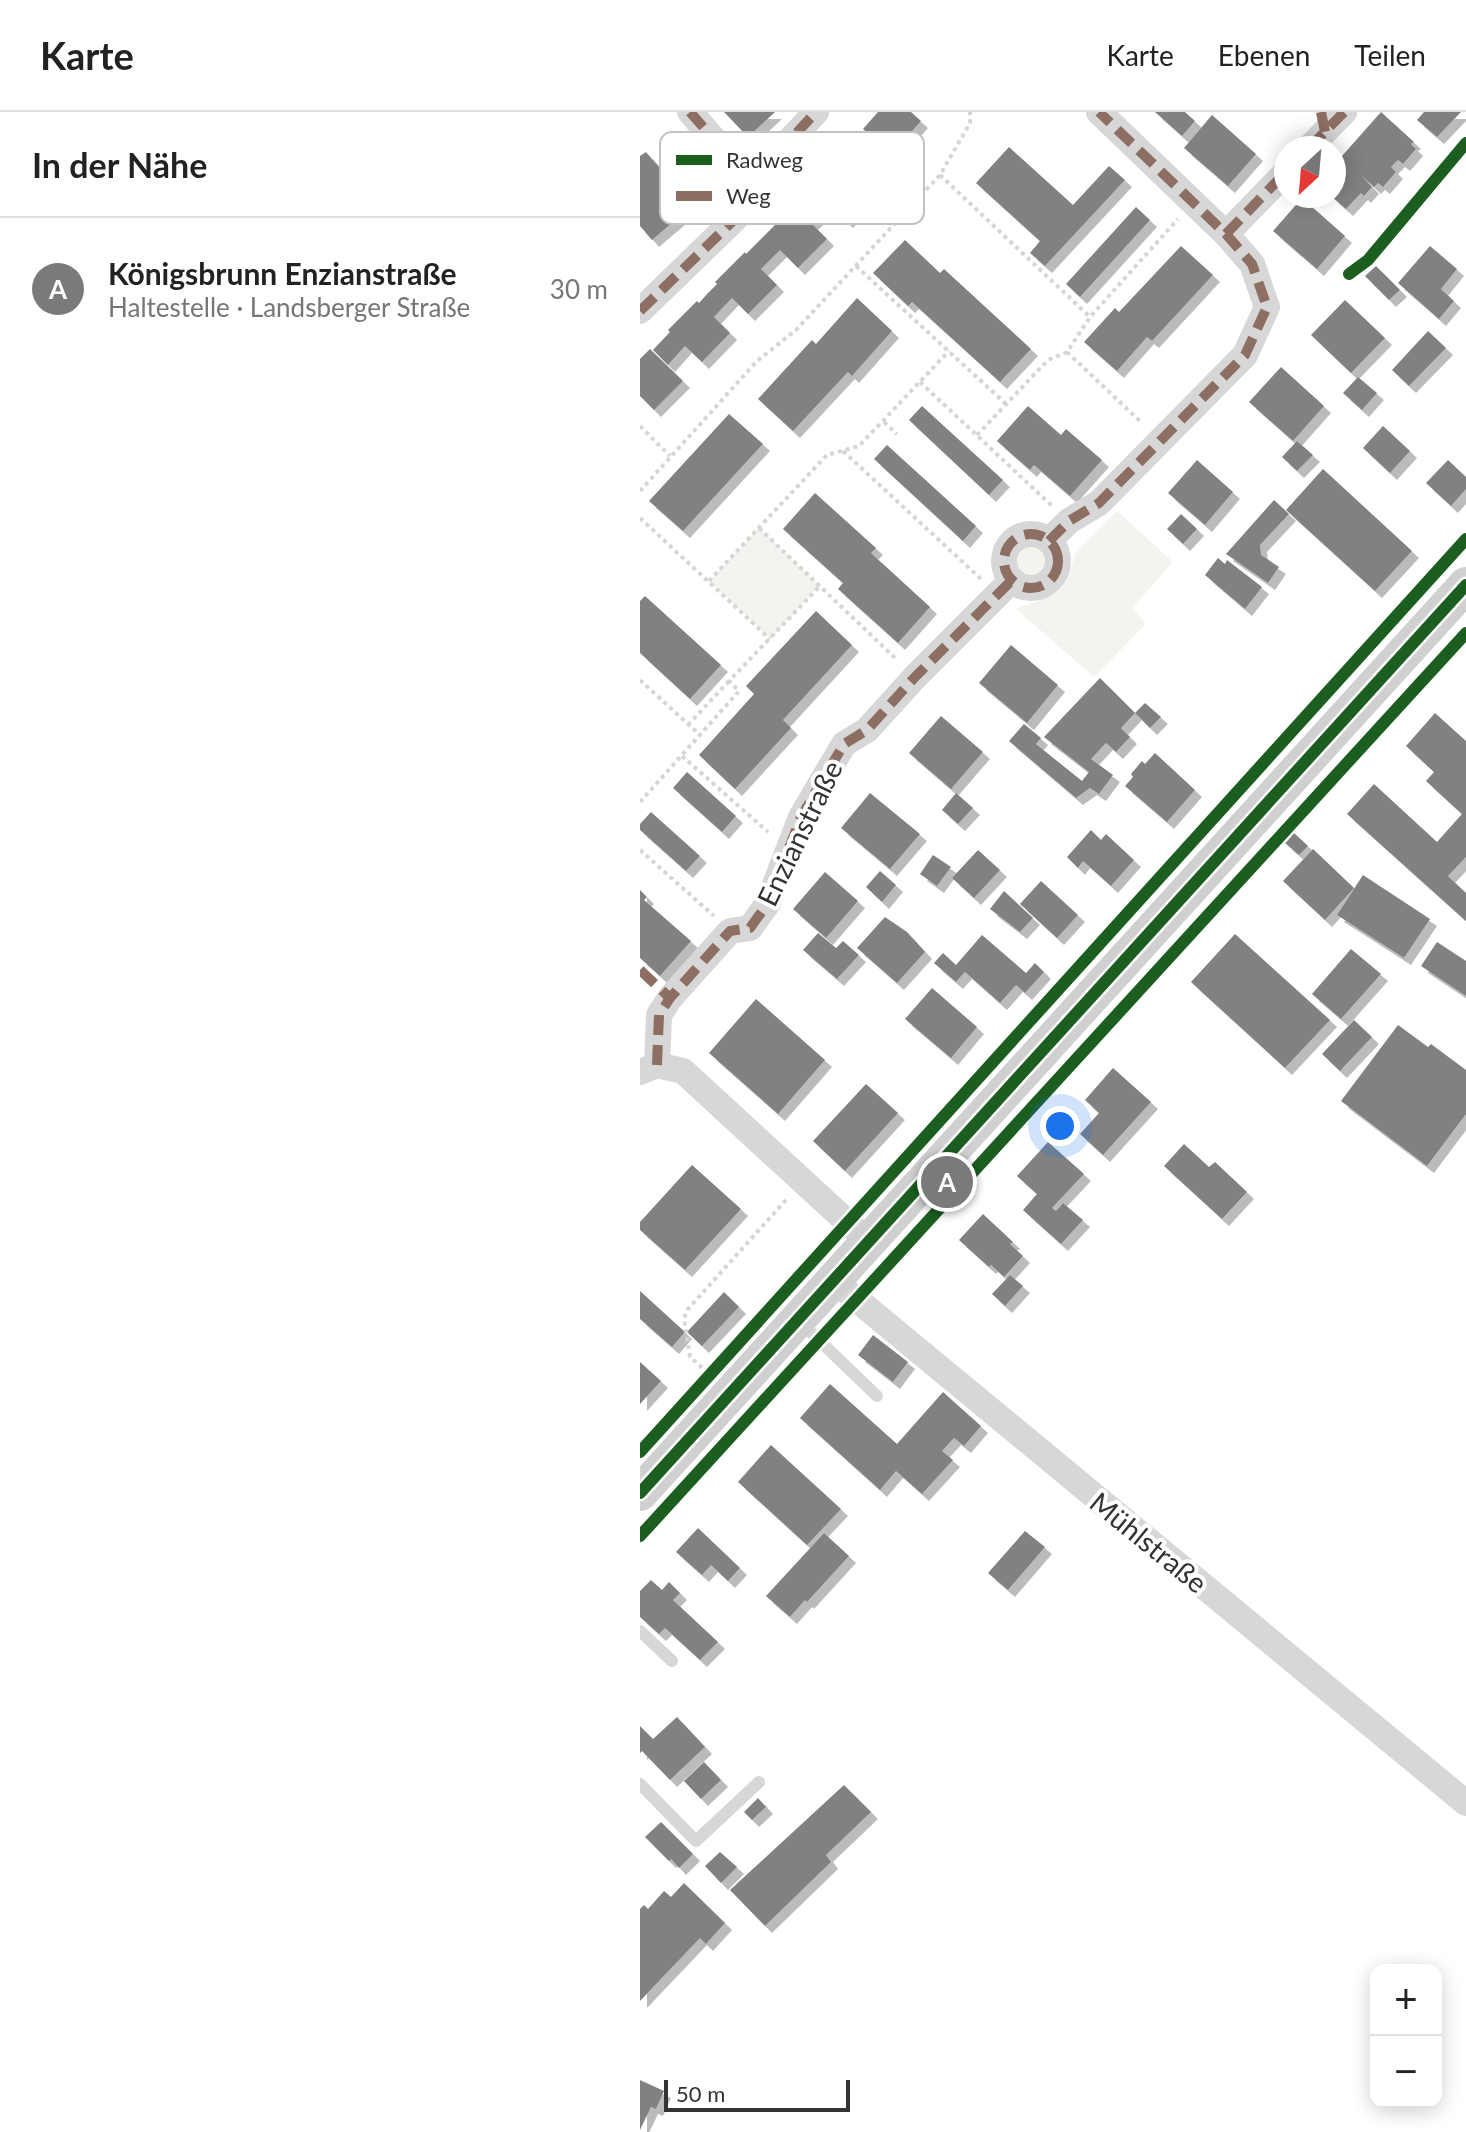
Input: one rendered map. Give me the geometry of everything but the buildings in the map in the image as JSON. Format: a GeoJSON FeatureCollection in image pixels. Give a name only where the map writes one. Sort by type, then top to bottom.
{"type":"FeatureCollection","features":[{"type":"Feature","properties":{"kind":"street"},"geometry":{"type":"LineString","coordinates":[[690,112],[707,132]]}},
{"type":"Feature","properties":{"kind":"street"},"geometry":{"type":"LineString","coordinates":[[797,132],[816,112]]}},
{"type":"Feature","properties":{"kind":"street"},"geometry":{"type":"LineString","coordinates":[[1049,541],[1069,521],[1099,503],[1245,355],[1267,307],[1252,264],[1226,234],[1099,112]]}},
{"type":"Feature","properties":{"kind":"street"},"geometry":{"type":"LineString","coordinates":[[1318,131],[1344,112]]}},
{"type":"Feature","properties":{"kind":"street"},"geometry":{"type":"LineString","coordinates":[[1226,234],[1274,184]]}},
{"type":"Feature","properties":{"kind":"street"},"geometry":{"type":"LineString","coordinates":[[640,311],[730,224]]}},
{"type":"Feature","properties":{"kind":"street"},"geometry":{"type":"LineString","coordinates":[[1034,534],[1049,541],[1055,548],[1058,565],[1051,580],[1036,588],[1018,585],[1004,587],[1007,574],[1004,558],[1011,543],[1034,534]]}},
{"type":"Feature","properties":{"kind":"street"},"geometry":{"type":"LineString","coordinates":[[640,1493],[1466,585]]}},
{"type":"Feature","properties":{"kind":"street","name":"Enzianstraße"},"geometry":{"type":"LineString","coordinates":[[869,1242],[683,1071],[649,1068],[659,1015],[670,998],[730,931],[750,928],[768,903],[801,817],[844,744],[867,730],[1004,587]]}},
{"type":"Feature","properties":{"kind":"street","name":"Mühlstraße"},"geometry":{"type":"LineString","coordinates":[[833,1280],[1466,1803]]}},
{"type":"Feature","properties":{"kind":"lane"},"geometry":{"type":"LineString","coordinates":[[798,1321],[877,1396]]}},
{"type":"Feature","properties":{"kind":"lane"},"geometry":{"type":"LineString","coordinates":[[640,1631],[672,1661]]}},
{"type":"Feature","properties":{"kind":"lane"},"geometry":{"type":"LineString","coordinates":[[640,1784],[696,1841],[759,1782]]}},
{"type":"Feature","properties":{"kind":"path"},"geometry":{"type":"LineString","coordinates":[[924,192],[940,175],[970,123],[970,112]]}},
{"type":"Feature","properties":{"kind":"path"},"geometry":{"type":"LineString","coordinates":[[940,175],[1053,278],[1090,317]]}},
{"type":"Feature","properties":{"kind":"path"},"geometry":{"type":"LineString","coordinates":[[977,435],[1048,360],[1067,352],[1090,317],[1193,203]]}},
{"type":"Feature","properties":{"kind":"path"},"geometry":{"type":"LineString","coordinates":[[640,491],[757,361],[796,330],[895,224]]}},
{"type":"Feature","properties":{"kind":"path"},"geometry":{"type":"LineString","coordinates":[[856,266],[1006,404]]}},
{"type":"Feature","properties":{"kind":"path"},"geometry":{"type":"LineString","coordinates":[[709,581],[827,455],[859,446],[949,351]]}},
{"type":"Feature","properties":{"kind":"path"},"geometry":{"type":"LineString","coordinates":[[1067,352],[1161,441]]}},
{"type":"Feature","properties":{"kind":"path"},"geometry":{"type":"LineString","coordinates":[[920,382],[1069,521]]}},
{"type":"Feature","properties":{"kind":"path"},"geometry":{"type":"LineString","coordinates":[[884,422],[897,434]]}},
{"type":"Feature","properties":{"kind":"path"},"geometry":{"type":"LineString","coordinates":[[640,426],[670,456]]}},
{"type":"Feature","properties":{"kind":"path"},"geometry":{"type":"LineString","coordinates":[[843,451],[1004,587]]}},
{"type":"Feature","properties":{"kind":"path"},"geometry":{"type":"LineString","coordinates":[[640,518],[770,639]]}},
{"type":"Feature","properties":{"kind":"path"},"geometry":{"type":"LineString","coordinates":[[759,528],[915,677]]}},
{"type":"Feature","properties":{"kind":"path"},"geometry":{"type":"LineString","coordinates":[[688,725],[820,586]]}},
{"type":"Feature","properties":{"kind":"path"},"geometry":{"type":"LineString","coordinates":[[640,680],[700,735]]}},
{"type":"Feature","properties":{"kind":"path"},"geometry":{"type":"LineString","coordinates":[[640,802],[739,691],[729,681]]}},
{"type":"Feature","properties":{"kind":"path"},"geometry":{"type":"LineString","coordinates":[[681,756],[787,850]]}},
{"type":"Feature","properties":{"kind":"path"},"geometry":{"type":"LineString","coordinates":[[640,850],[730,931]]}},
{"type":"Feature","properties":{"kind":"path"},"geometry":{"type":"LineString","coordinates":[[710,1375],[690,1357],[684,1318],[688,1309],[804,1181]]}},
{"type":"Feature","properties":{"kind":"shaded area"},"geometry":{"type":"Polygon","coordinates":[[[1117,511],[1173,562],[1132,608],[1146,624],[1094,677],[1016,609],[1060,590],[1068,578],[1076,552],[1117,511]]]}},
{"type":"Feature","properties":{"kind":"shaded area"},"geometry":{"type":"Polygon","coordinates":[[[759,528],[820,586],[770,639],[709,581],[759,528]]]}},
{"type":"Feature","properties":{"kind":"shaded area"},"geometry":{"type":"Polygon","coordinates":[[[1031,546],[1041,551],[1046,561],[1041,571],[1031,576],[1021,571],[1016,561],[1021,551],[1031,546]]]}},
{"type":"Feature","properties":{"kind":"marked path"},"geometry":{"type":"LineString","coordinates":[[690,112],[707,132]]}},
{"type":"Feature","properties":{"kind":"marked path"},"geometry":{"type":"LineString","coordinates":[[797,132],[816,112]]}},
{"type":"Feature","properties":{"kind":"marked path"},"geometry":{"type":"LineString","coordinates":[[1049,541],[1069,521],[1099,503],[1245,355],[1267,307],[1252,264],[1226,234],[1099,112]]}},
{"type":"Feature","properties":{"kind":"marked path"},"geometry":{"type":"LineString","coordinates":[[1321,112],[1325,132]]}},
{"type":"Feature","properties":{"kind":"marked path"},"geometry":{"type":"LineString","coordinates":[[1321,136],[1344,112]]}},
{"type":"Feature","properties":{"kind":"marked path"},"geometry":{"type":"LineString","coordinates":[[1226,234],[1274,184]]}},
{"type":"Feature","properties":{"kind":"marked path"},"geometry":{"type":"LineString","coordinates":[[640,311],[730,224]]}},
{"type":"Feature","properties":{"kind":"marked path"},"geometry":{"type":"LineString","coordinates":[[1031,534],[1050,542],[1058,561],[1050,580],[1031,588],[1012,580],[1004,561],[1012,542],[1031,534]]}},
{"type":"Feature","properties":{"kind":"marked path"},"geometry":{"type":"LineString","coordinates":[[657,1065],[659,1015],[670,998],[730,931],[750,928],[768,903],[801,817],[844,744],[867,730],[1012,580]]}},
{"type":"Feature","properties":{"kind":"marked path"},"geometry":{"type":"LineString","coordinates":[[640,970],[670,998]]}},
{"type":"Feature","properties":{"kind":"cycle path"},"geometry":{"type":"LineString","coordinates":[[1349,274],[1368,260],[1466,143]]}},
{"type":"Feature","properties":{"kind":"cycle path"},"geometry":{"type":"LineString","coordinates":[[640,1452],[1466,539]]}},
{"type":"Feature","properties":{"kind":"cycle path"},"geometry":{"type":"LineString","coordinates":[[640,1493],[1466,585]]}},
{"type":"Feature","properties":{"kind":"cycle path"},"geometry":{"type":"LineString","coordinates":[[640,1536],[1466,633]]}},
{"type":"Feature","properties":{"kind":"place","name":"Königsbrunn Enzianstraße"},"geometry":{"type":"Point","coordinates":[947,1182]}}]}
